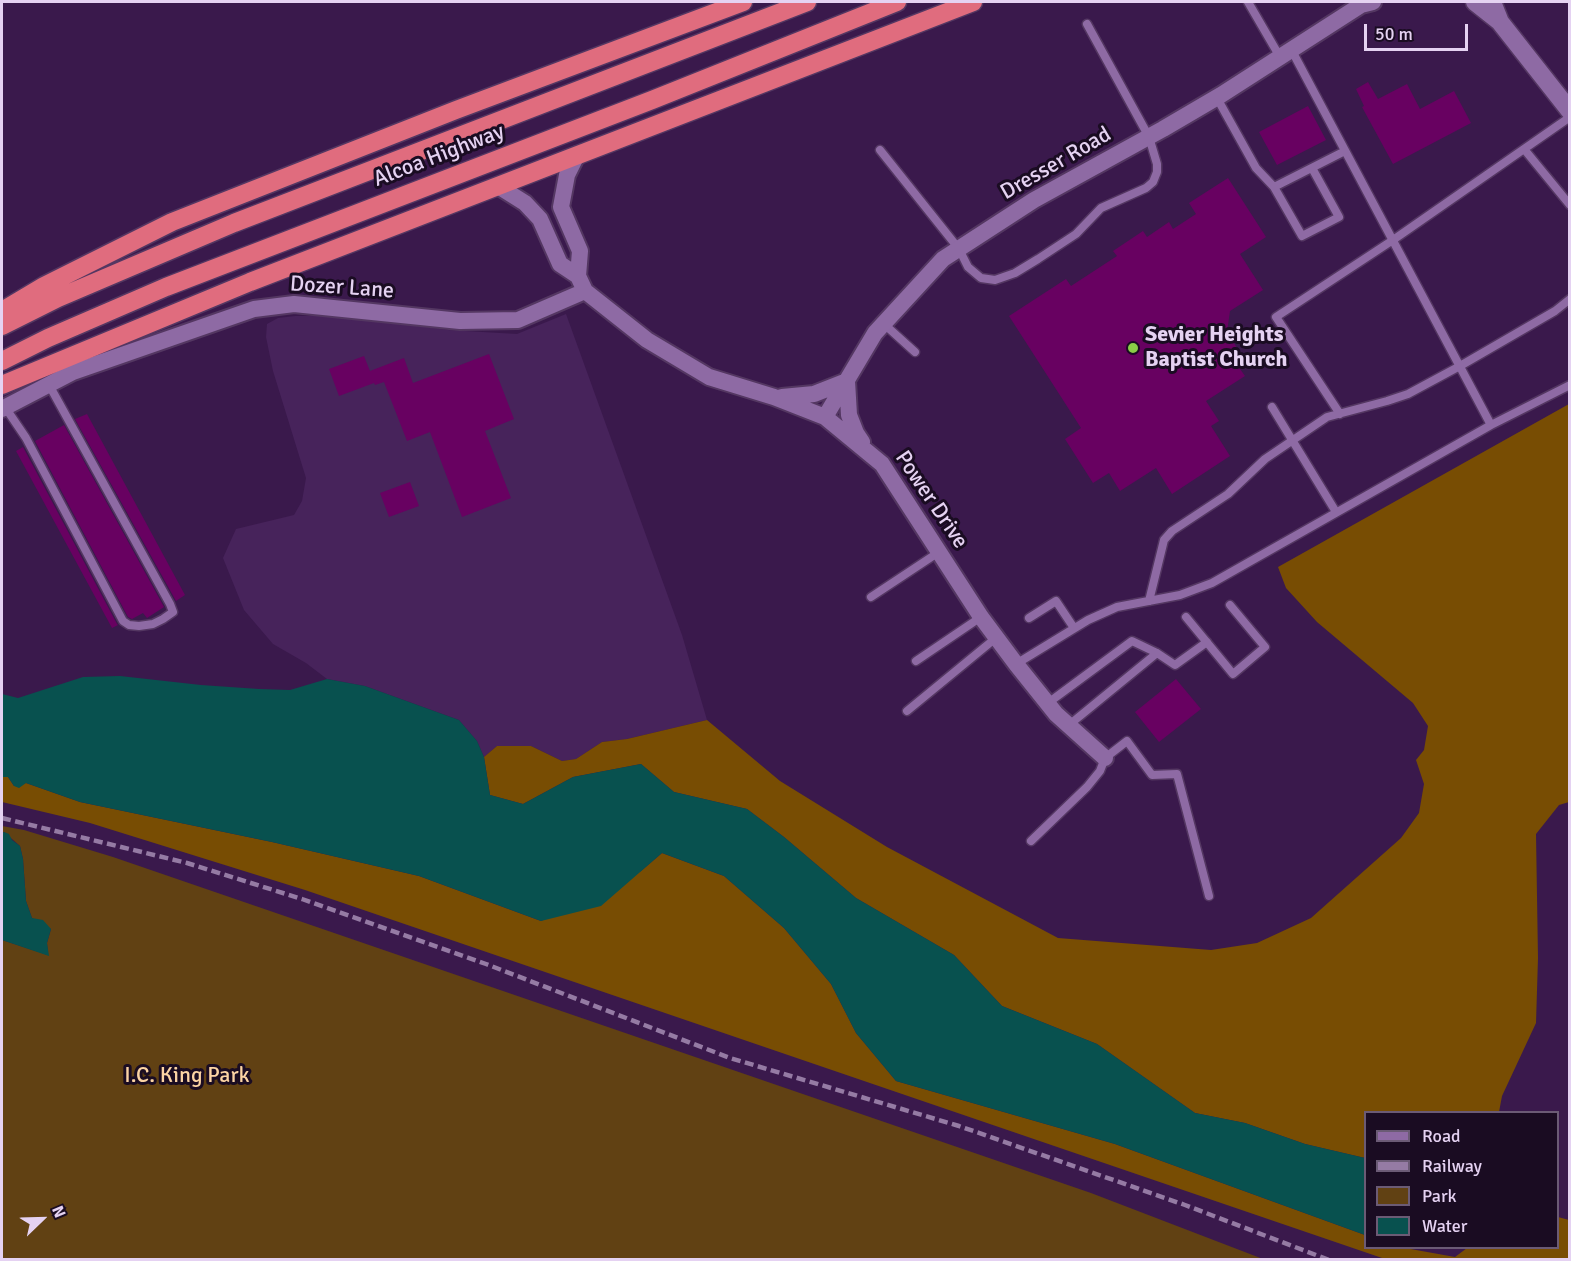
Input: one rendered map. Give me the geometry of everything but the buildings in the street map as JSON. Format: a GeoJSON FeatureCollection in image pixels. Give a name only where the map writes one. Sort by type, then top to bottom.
{"type":"FeatureCollection","features":[{"type":"Feature","properties":{"kind":"highway"},"geometry":{"type":"LineString","coordinates":[[2,312],[44,286],[172,222],[467,106],[743,2]]}},
{"type":"Feature","properties":{"kind":"highway","name":"Alcoa Highway"},"geometry":{"type":"LineString","coordinates":[[2,326],[58,298],[234,223],[807,2]]}},
{"type":"Feature","properties":{"kind":"highway","name":"Alcoa Highway"},"geometry":{"type":"LineString","coordinates":[[2,361],[48,338],[166,287],[652,100],[897,2]]}},
{"type":"Feature","properties":{"kind":"highway"},"geometry":{"type":"LineString","coordinates":[[2,385],[250,282],[973,2]]}},
{"type":"Feature","properties":{"kind":"street"},"geometry":{"type":"LineString","coordinates":[[1475,2],[1500,22],[1569,111]]}},
{"type":"Feature","properties":{"kind":"street"},"geometry":{"type":"LineString","coordinates":[[1492,2],[1500,22]]}},
{"type":"Feature","properties":{"kind":"street","name":"Dresser Road"},"geometry":{"type":"LineString","coordinates":[[825,417],[875,333],[943,259],[1034,200],[1217,98],[1366,3]]}},
{"type":"Feature","properties":{"kind":"street"},"geometry":{"type":"LineString","coordinates":[[577,155],[567,175],[561,207],[579,251],[581,283]]}},
{"type":"Feature","properties":{"kind":"street","name":"Power Drive"},"geometry":{"type":"LineString","coordinates":[[498,186],[525,202],[540,219],[560,264],[647,340],[709,376],[774,397],[825,417],[882,464],[981,617],[1016,664],[1048,703],[1105,758]]}},
{"type":"Feature","properties":{"kind":"street","name":"Dozer Lane"},"geometry":{"type":"LineString","coordinates":[[3,408],[73,372],[254,309],[294,304],[460,321],[518,320],[534,315],[581,283]]}},
{"type":"Feature","properties":{"kind":"street"},"geometry":{"type":"LineString","coordinates":[[774,397],[814,394],[847,381],[847,402],[852,426],[871,455]]}},
{"type":"Feature","properties":{"kind":"lane"},"geometry":{"type":"LineString","coordinates":[[1248,2],[1286,53],[1345,150],[1491,425]]}},
{"type":"Feature","properties":{"kind":"lane"},"geometry":{"type":"LineString","coordinates":[[880,150],[959,249],[968,267],[981,278],[995,279],[1015,273],[1076,234],[1101,208],[1146,188],[1153,182],[1157,172],[1149,137],[1087,24]]}},
{"type":"Feature","properties":{"kind":"lane"},"geometry":{"type":"LineString","coordinates":[[1217,98],[1256,168],[1274,187],[1302,236],[1339,217],[1312,168]]}},
{"type":"Feature","properties":{"kind":"lane"},"geometry":{"type":"LineString","coordinates":[[1340,414],[1276,317],[1393,240],[1569,117]]}},
{"type":"Feature","properties":{"kind":"lane"},"geometry":{"type":"LineString","coordinates":[[1524,148],[1569,205]]}},
{"type":"Feature","properties":{"kind":"lane"},"geometry":{"type":"LineString","coordinates":[[1274,187],[1345,150]]}},
{"type":"Feature","properties":{"kind":"lane"},"geometry":{"type":"LineString","coordinates":[[1149,601],[1164,540],[1172,531],[1228,494],[1265,459],[1327,417],[1408,394],[1555,311],[1569,299]]}},
{"type":"Feature","properties":{"kind":"lane"},"geometry":{"type":"LineString","coordinates":[[884,324],[915,352]]}},
{"type":"Feature","properties":{"kind":"lane"},"geometry":{"type":"LineString","coordinates":[[3,408],[26,438],[123,621],[129,625],[139,626],[153,624],[163,619],[173,612],[170,604],[48,383]]}},
{"type":"Feature","properties":{"kind":"lane"},"geometry":{"type":"LineString","coordinates":[[1016,664],[1088,620],[1117,607],[1180,595],[1212,583],[1491,425],[1569,385]]}},
{"type":"Feature","properties":{"kind":"lane"},"geometry":{"type":"LineString","coordinates":[[1272,407],[1336,512]]}},
{"type":"Feature","properties":{"kind":"lane"},"geometry":{"type":"LineString","coordinates":[[871,597],[939,552]]}},
{"type":"Feature","properties":{"kind":"lane"},"geometry":{"type":"LineString","coordinates":[[1029,618],[1056,601],[1074,628]]}},
{"type":"Feature","properties":{"kind":"lane"},"geometry":{"type":"LineString","coordinates":[[1186,617],[1233,674],[1265,646],[1230,605]]}},
{"type":"Feature","properties":{"kind":"lane"},"geometry":{"type":"LineString","coordinates":[[916,661],[981,617]]}},
{"type":"Feature","properties":{"kind":"lane"},"geometry":{"type":"LineString","coordinates":[[907,711],[997,637]]}},
{"type":"Feature","properties":{"kind":"lane"},"geometry":{"type":"LineString","coordinates":[[1048,703],[1132,641],[1157,653],[1174,665],[1206,642]]}},
{"type":"Feature","properties":{"kind":"lane"},"geometry":{"type":"LineString","coordinates":[[1069,725],[1157,653]]}},
{"type":"Feature","properties":{"kind":"lane"},"geometry":{"type":"LineString","coordinates":[[1031,841],[1087,787],[1100,771],[1105,758],[1127,741],[1152,775],[1177,774],[1209,896]]}},
{"type":"Feature","properties":{"kind":"shaded area"},"geometry":{"type":"Polygon","coordinates":[[[566,314],[682,635],[707,720],[627,739],[602,742],[576,759],[562,761],[531,746],[497,746],[484,757],[477,741],[459,720],[365,686],[327,679],[306,663],[273,644],[244,610],[223,558],[236,529],[294,515],[302,501],[306,478],[273,371],[266,337],[267,324],[278,318],[295,316],[338,316],[448,330],[517,334],[566,314]]]}},
{"type":"Feature","properties":{"kind":"shaded area"},"geometry":{"type":"Polygon","coordinates":[[[1569,404],[1569,802],[1559,805],[1536,834],[1538,958],[1536,1023],[1502,1096],[1499,1111],[1364,1111],[1364,1158],[1305,1144],[1245,1123],[1195,1113],[1097,1044],[1002,1006],[954,955],[856,898],[747,809],[674,792],[641,764],[573,777],[523,804],[490,795],[484,757],[497,746],[531,746],[562,761],[576,759],[602,742],[627,739],[707,720],[780,781],[887,847],[1058,938],[1211,950],[1257,943],[1311,918],[1401,838],[1419,813],[1424,784],[1416,760],[1424,750],[1428,726],[1413,703],[1317,622],[1286,588],[1278,567],[1569,404]]]}},
{"type":"Feature","properties":{"kind":"shaded area"},"geometry":{"type":"Polygon","coordinates":[[[2,777],[8,777],[14,786],[26,783],[80,802],[272,842],[419,876],[541,921],[641,871],[662,853],[724,876],[784,928],[831,984],[856,1033],[896,1081],[1115,1144],[1364,1235],[1364,1249],[1411,1249],[1455,1257],[1466,1249],[1559,1249],[1559,1217],[1569,1220],[1569,1259],[1385,1259],[305,890],[90,823],[2,802],[2,777]]]}},
{"type":"Feature","properties":{"kind":"green space","name":"I.C. King Park"},"geometry":{"type":"Polygon","coordinates":[[[2,826],[24,830],[113,857],[1091,1193],[1263,1259],[2,1259],[2,940],[48,955],[47,943],[51,929],[32,918],[26,901],[20,846],[4,832],[2,833],[2,826]]]}},
{"type":"Feature","properties":{"kind":"water"},"geometry":{"type":"Polygon","coordinates":[[[120,676],[201,685],[290,690],[327,679],[365,686],[459,720],[477,741],[484,757],[490,795],[523,804],[573,777],[641,764],[674,792],[747,809],[856,898],[954,955],[1002,1006],[1097,1044],[1195,1113],[1245,1123],[1305,1144],[1364,1158],[1364,1235],[1115,1144],[896,1081],[856,1033],[831,984],[784,928],[724,876],[662,853],[601,906],[541,921],[419,876],[272,842],[80,802],[26,783],[19,788],[14,786],[8,777],[2,777],[2,694],[18,698],[83,677],[120,676]]]}},
{"type":"Feature","properties":{"kind":"water"},"geometry":{"type":"Polygon","coordinates":[[[4,832],[20,846],[26,901],[32,918],[43,920],[51,929],[47,943],[49,956],[2,940],[2,833],[4,832]]]}},
{"type":"Feature","properties":{"kind":"railway"},"geometry":{"type":"LineString","coordinates":[[2,818],[187,863],[302,899],[486,964],[730,1058],[959,1126],[1185,1205],[1329,1260]]}},
{"type":"Feature","properties":{"kind":"place","name":"Sevier Heights Baptist Church"},"geometry":{"type":"Point","coordinates":[1133,348]}}]}
